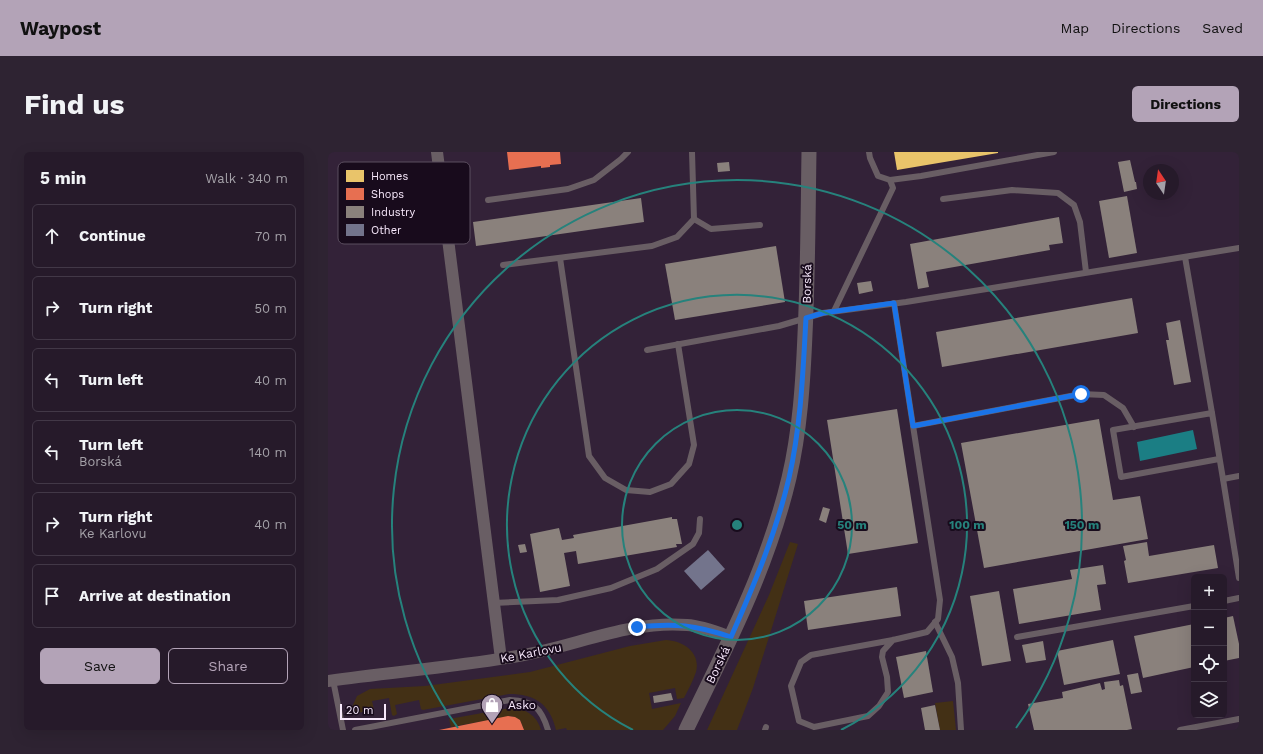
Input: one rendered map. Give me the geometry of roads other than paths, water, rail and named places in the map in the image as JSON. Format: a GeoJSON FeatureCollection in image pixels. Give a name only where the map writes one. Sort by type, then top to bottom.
{"type":"FeatureCollection","features":[{"type":"Feature","properties":{"kind":"street"},"geometry":{"type":"LineString","coordinates":[[437,152],[438,162]]}},
{"type":"Feature","properties":{"kind":"street","name":"Borská"},"geometry":{"type":"LineString","coordinates":[[686,730],[755,584],[775,530],[789,477],[799,422],[804,368],[809,152]]}},
{"type":"Feature","properties":{"kind":"street"},"geometry":{"type":"LineString","coordinates":[[448,244],[501,659]]}},
{"type":"Feature","properties":{"kind":"street","name":"Ke Karlovu"},"geometry":{"type":"LineString","coordinates":[[330,680],[501,659],[540,652],[637,627],[656,625],[689,625],[709,629],[731,637]]}},
{"type":"Feature","properties":{"kind":"lane"},"geometry":{"type":"LineString","coordinates":[[488,200],[568,189],[594,180],[628,152]]}},
{"type":"Feature","properties":{"kind":"lane"},"geometry":{"type":"LineString","coordinates":[[503,265],[652,246],[677,237],[694,219],[692,152]]}},
{"type":"Feature","properties":{"kind":"lane"},"geometry":{"type":"LineString","coordinates":[[869,152],[878,176],[890,180],[921,176],[1054,152]]}},
{"type":"Feature","properties":{"kind":"lane"},"geometry":{"type":"LineString","coordinates":[[834,311],[894,188],[890,180]]}},
{"type":"Feature","properties":{"kind":"lane"},"geometry":{"type":"LineString","coordinates":[[943,199],[1012,190],[1058,193],[1074,205],[1078,216],[1086,272]]}},
{"type":"Feature","properties":{"kind":"lane"},"geometry":{"type":"LineString","coordinates":[[694,219],[711,229],[760,225]]}},
{"type":"Feature","properties":{"kind":"lane"},"geometry":{"type":"LineString","coordinates":[[647,350],[779,326],[834,311],[894,303],[1239,248]]}},
{"type":"Feature","properties":{"kind":"lane"},"geometry":{"type":"LineString","coordinates":[[1185,257],[1239,578]]}},
{"type":"Feature","properties":{"kind":"lane"},"geometry":{"type":"LineString","coordinates":[[560,258],[589,456],[604,478],[626,490],[650,492],[671,484],[689,464],[694,445],[678,344]]}},
{"type":"Feature","properties":{"kind":"lane"},"geometry":{"type":"LineString","coordinates":[[893,640],[883,651],[882,657],[887,677],[888,692],[879,706],[868,716],[814,727],[799,721],[791,686],[802,662],[811,655],[893,640],[927,632],[938,619],[940,600],[894,303]]}},
{"type":"Feature","properties":{"kind":"lane"},"geometry":{"type":"LineString","coordinates":[[913,426],[1081,394],[1104,395],[1123,408],[1134,427]]}},
{"type":"Feature","properties":{"kind":"lane"},"geometry":{"type":"LineString","coordinates":[[1212,413],[1113,430],[1121,477],[1219,459]]}},
{"type":"Feature","properties":{"kind":"lane"},"geometry":{"type":"LineString","coordinates":[[1223,479],[1239,476]]}},
{"type":"Feature","properties":{"kind":"lane"},"geometry":{"type":"LineString","coordinates":[[493,603],[558,600],[611,588],[657,569],[692,544],[699,533],[700,519]]}},
{"type":"Feature","properties":{"kind":"lane"},"geometry":{"type":"LineString","coordinates":[[1227,600],[1239,598]]}},
{"type":"Feature","properties":{"kind":"lane"},"geometry":{"type":"LineString","coordinates":[[1017,637],[1191,607]]}},
{"type":"Feature","properties":{"kind":"lane"},"geometry":{"type":"LineString","coordinates":[[935,622],[952,657],[958,683],[961,730]]}},
{"type":"Feature","properties":{"kind":"lane"},"geometry":{"type":"LineString","coordinates":[[330,680],[343,730]]}},
{"type":"Feature","properties":{"kind":"lane"},"geometry":{"type":"LineString","coordinates":[[355,730],[510,700],[525,701],[538,709],[544,718],[548,730]]}},
{"type":"Feature","properties":{"kind":"lane"},"geometry":{"type":"LineString","coordinates":[[1180,730],[1239,719]]}},
{"type":"Feature","properties":{"kind":"place","name":"Asko"},"geometry":{"type":"Point","coordinates":[492,724]}}]}
